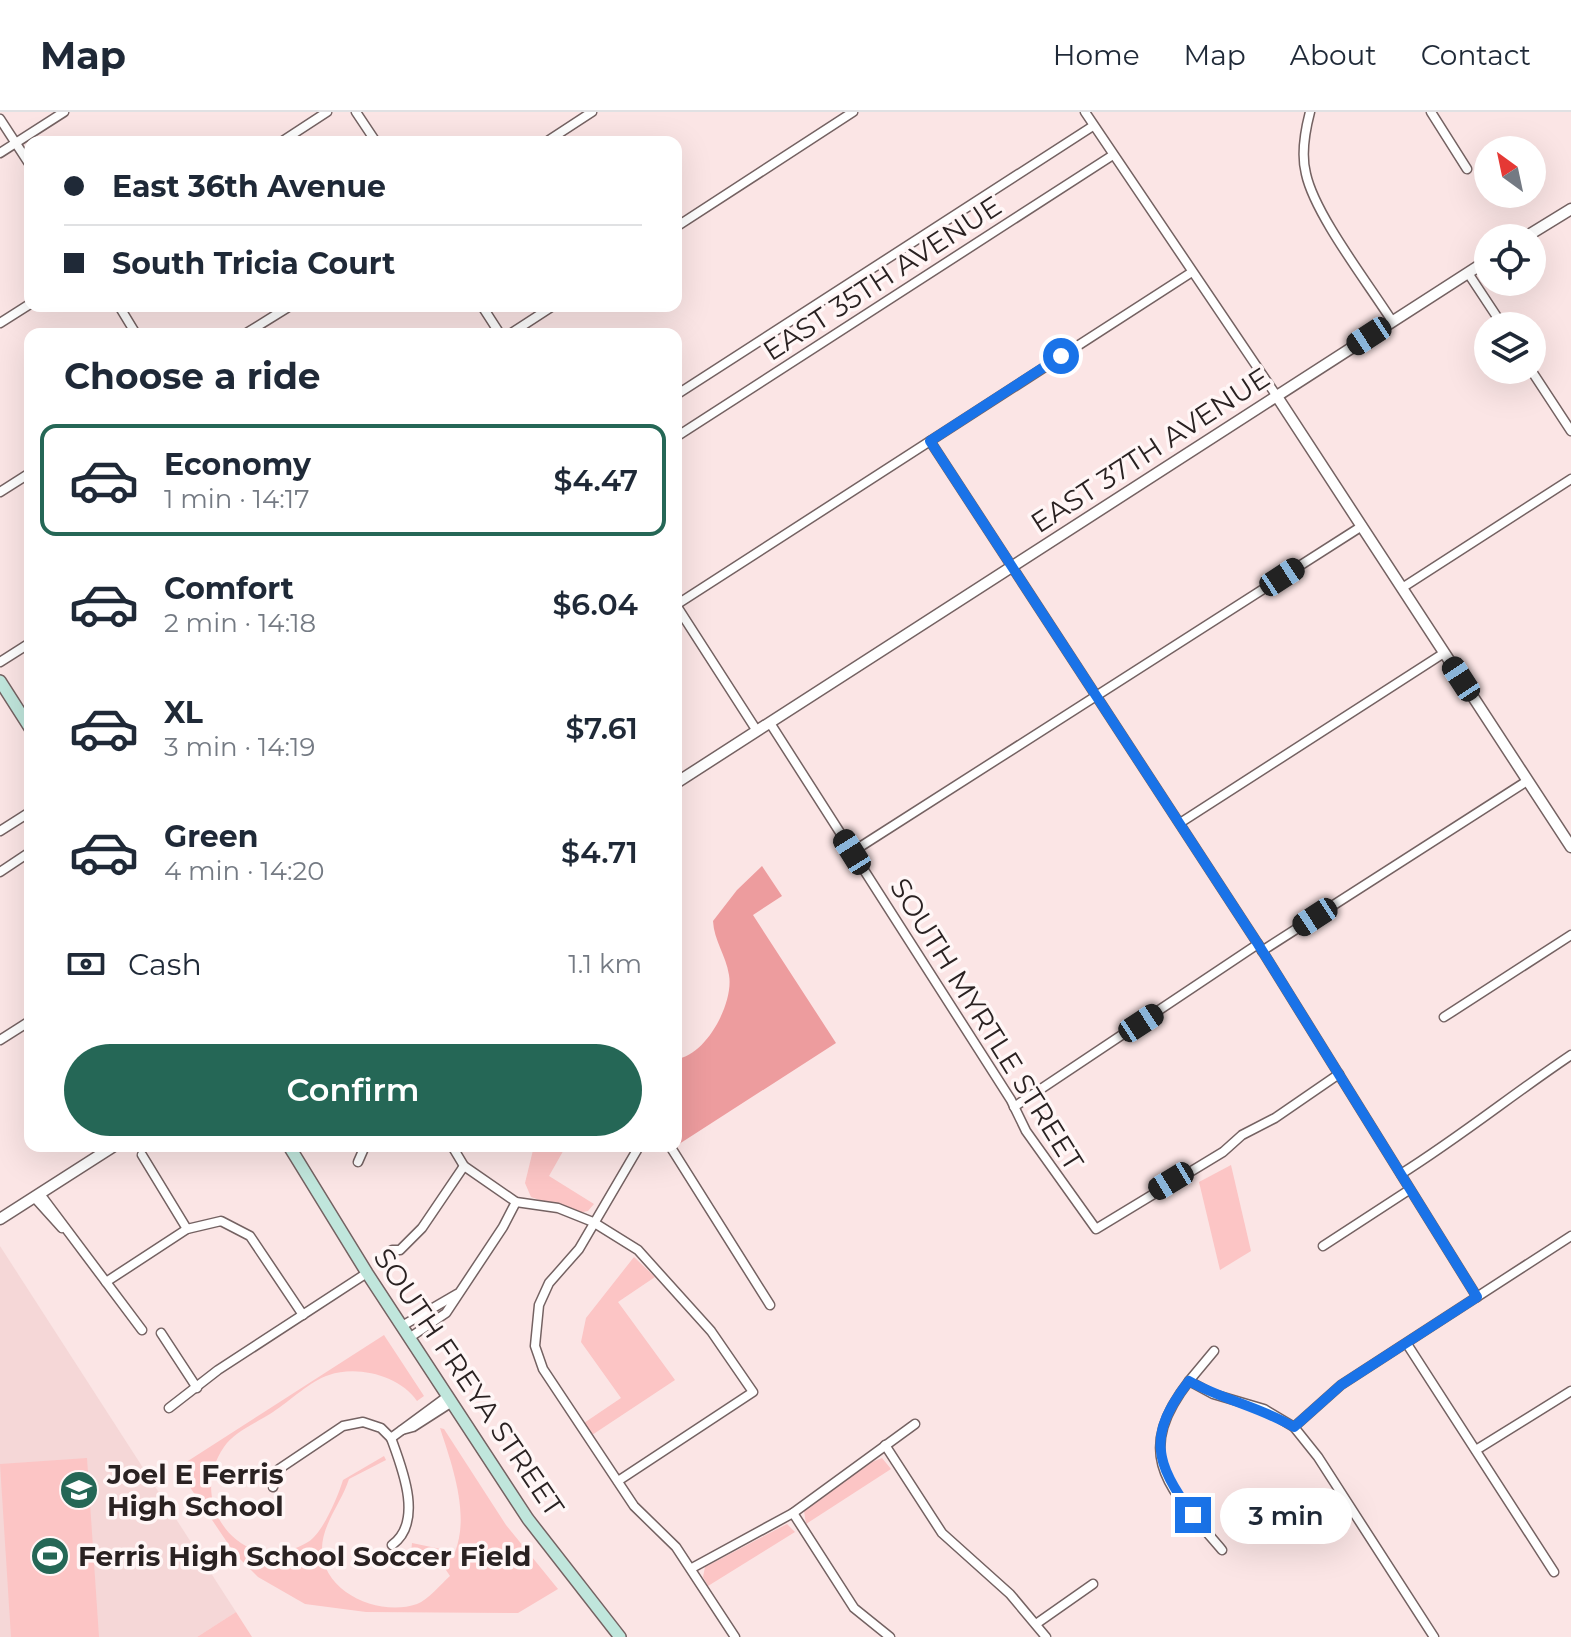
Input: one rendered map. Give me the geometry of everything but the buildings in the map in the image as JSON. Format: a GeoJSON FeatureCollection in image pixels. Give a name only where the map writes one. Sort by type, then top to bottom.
{"type":"FeatureCollection","features":[{"type":"Feature","properties":{"kind":"main road"},"geometry":{"type":"LineString","coordinates":[[0,681],[24,719]]}},
{"type":"Feature","properties":{"kind":"main road","name":"SOUTH FREYA STREET"},"geometry":{"type":"LineString","coordinates":[[293,1152],[367,1273],[528,1519],[620,1637]]}},
{"type":"Feature","properties":{"kind":"street"},"geometry":{"type":"LineString","coordinates":[[27,136],[64,112]]}},
{"type":"Feature","properties":{"kind":"street"},"geometry":{"type":"LineString","coordinates":[[290,136],[327,112]]}},
{"type":"Feature","properties":{"kind":"street"},"geometry":{"type":"LineString","coordinates":[[356,112],[372,136]]}},
{"type":"Feature","properties":{"kind":"street"},"geometry":{"type":"LineString","coordinates":[[555,136],[592,112]]}},
{"type":"Feature","properties":{"kind":"street"},"geometry":{"type":"LineString","coordinates":[[682,223],[853,112]]}},
{"type":"Feature","properties":{"kind":"street"},"geometry":{"type":"LineString","coordinates":[[1085,112],[1569,840]]}},
{"type":"Feature","properties":{"kind":"street"},"geometry":{"type":"LineString","coordinates":[[1310,112],[1305,144],[1306,175],[1320,207],[1392,321]]}},
{"type":"Feature","properties":{"kind":"street"},"geometry":{"type":"LineString","coordinates":[[1431,112],[1467,169]]}},
{"type":"Feature","properties":{"kind":"street"},"geometry":{"type":"LineString","coordinates":[[0,119],[24,156]]}},
{"type":"Feature","properties":{"kind":"street","name":"EAST 35TH AVENUE"},"geometry":{"type":"LineString","coordinates":[[682,391],[1093,126]]}},
{"type":"Feature","properties":{"kind":"street"},"geometry":{"type":"LineString","coordinates":[[0,153],[24,138]]}},
{"type":"Feature","properties":{"kind":"street","name":"EAST 35TH AVENUE"},"geometry":{"type":"LineString","coordinates":[[682,433],[1113,155]]}},
{"type":"Feature","properties":{"kind":"street"},"geometry":{"type":"LineString","coordinates":[[1546,224],[1571,209]]}},
{"type":"Feature","properties":{"kind":"street","name":"EAST 37TH AVENUE"},"geometry":{"type":"LineString","coordinates":[[682,779],[1474,269]]}},
{"type":"Feature","properties":{"kind":"street"},"geometry":{"type":"LineString","coordinates":[[682,601],[1192,272]]}},
{"type":"Feature","properties":{"kind":"street"},"geometry":{"type":"LineString","coordinates":[[1468,273],[1494,312]]}},
{"type":"Feature","properties":{"kind":"street"},"geometry":{"type":"LineString","coordinates":[[0,323],[24,308]]}},
{"type":"Feature","properties":{"kind":"street"},"geometry":{"type":"LineString","coordinates":[[255,328],[280,312]]}},
{"type":"Feature","properties":{"kind":"street"},"geometry":{"type":"LineString","coordinates":[[519,328],[544,312]]}},
{"type":"Feature","properties":{"kind":"street"},"geometry":{"type":"LineString","coordinates":[[1540,384],[1571,431]]}},
{"type":"Feature","properties":{"kind":"street"},"geometry":{"type":"LineString","coordinates":[[930,441],[1260,948],[1477,1297]]}},
{"type":"Feature","properties":{"kind":"street"},"geometry":{"type":"LineString","coordinates":[[0,492],[24,477]]}},
{"type":"Feature","properties":{"kind":"street"},"geometry":{"type":"LineString","coordinates":[[1402,588],[1571,479]]}},
{"type":"Feature","properties":{"kind":"street"},"geometry":{"type":"LineString","coordinates":[[852,852],[1362,526]]}},
{"type":"Feature","properties":{"kind":"street"},"geometry":{"type":"LineString","coordinates":[[682,614],[757,731]]}},
{"type":"Feature","properties":{"kind":"street"},"geometry":{"type":"LineString","coordinates":[[0,662],[24,647]]}},
{"type":"Feature","properties":{"kind":"street"},"geometry":{"type":"LineString","coordinates":[[1180,823],[1444,653]]}},
{"type":"Feature","properties":{"kind":"street","name":"SOUTH MYRTLE STREET"},"geometry":{"type":"LineString","coordinates":[[770,723],[1014,1107],[1026,1131],[1096,1229],[1339,1074]]}},
{"type":"Feature","properties":{"kind":"street"},"geometry":{"type":"LineString","coordinates":[[1014,1107],[1527,781]]}},
{"type":"Feature","properties":{"kind":"street"},"geometry":{"type":"LineString","coordinates":[[0,831],[24,816]]}},
{"type":"Feature","properties":{"kind":"street"},"geometry":{"type":"LineString","coordinates":[[0,872],[24,856]]}},
{"type":"Feature","properties":{"kind":"street"},"geometry":{"type":"LineString","coordinates":[[1444,1017],[1571,935]]}},
{"type":"Feature","properties":{"kind":"street"},"geometry":{"type":"LineString","coordinates":[[0,1040],[24,1025]]}},
{"type":"Feature","properties":{"kind":"street"},"geometry":{"type":"LineString","coordinates":[[1401,1174],[1463,1135],[1490,1109],[1571,1055]]}},
{"type":"Feature","properties":{"kind":"street"},"geometry":{"type":"LineString","coordinates":[[0,1219],[105,1152]]}},
{"type":"Feature","properties":{"kind":"street"},"geometry":{"type":"LineString","coordinates":[[358,1162],[362,1152]]}},
{"type":"Feature","properties":{"kind":"street"},"geometry":{"type":"LineString","coordinates":[[456,1152],[464,1166],[516,1202],[558,1208],[593,1222],[638,1250],[718,1340],[753,1392],[618,1481]]}},
{"type":"Feature","properties":{"kind":"street"},"geometry":{"type":"LineString","coordinates":[[636,1152],[579,1249],[544,1294],[534,1327],[535,1346],[543,1369],[634,1506],[665,1535],[692,1568],[735,1637]]}},
{"type":"Feature","properties":{"kind":"street"},"geometry":{"type":"LineString","coordinates":[[674,1152],[770,1305]]}},
{"type":"Feature","properties":{"kind":"street"},"geometry":{"type":"LineString","coordinates":[[142,1155],[187,1229]]}},
{"type":"Feature","properties":{"kind":"street"},"geometry":{"type":"LineString","coordinates":[[398,1261],[396,1250],[422,1228],[464,1166]]}},
{"type":"Feature","properties":{"kind":"street"},"geometry":{"type":"LineString","coordinates":[[1323,1246],[1409,1190]]}},
{"type":"Feature","properties":{"kind":"street"},"geometry":{"type":"LineString","coordinates":[[37,1196],[142,1330]]}},
{"type":"Feature","properties":{"kind":"street"},"geometry":{"type":"LineString","coordinates":[[409,1338],[446,1313],[516,1202]]}},
{"type":"Feature","properties":{"kind":"street"},"geometry":{"type":"LineString","coordinates":[[106,1282],[187,1229],[221,1221],[243,1229],[303,1315]]}},
{"type":"Feature","properties":{"kind":"street"},"geometry":{"type":"LineString","coordinates":[[1294,1427],[1341,1385],[1571,1236]]}},
{"type":"Feature","properties":{"kind":"street"},"geometry":{"type":"LineString","coordinates":[[169,1408],[367,1273]]}},
{"type":"Feature","properties":{"kind":"street"},"geometry":{"type":"LineString","coordinates":[[402,1326],[458,1294]]}},
{"type":"Feature","properties":{"kind":"street"},"geometry":{"type":"LineString","coordinates":[[161,1333],[197,1388]]}},
{"type":"Feature","properties":{"kind":"street"},"geometry":{"type":"LineString","coordinates":[[1407,1344],[1554,1572]]}},
{"type":"Feature","properties":{"kind":"street"},"geometry":{"type":"LineString","coordinates":[[1214,1351],[1168,1409],[1159,1454],[1169,1482],[1222,1550]]}},
{"type":"Feature","properties":{"kind":"street"},"geometry":{"type":"LineString","coordinates":[[1189,1381],[1213,1394],[1264,1409],[1294,1427],[1318,1457],[1434,1637]]}},
{"type":"Feature","properties":{"kind":"street"},"geometry":{"type":"LineString","coordinates":[[1476,1450],[1571,1391]]}},
{"type":"Feature","properties":{"kind":"street"},"geometry":{"type":"LineString","coordinates":[[391,1438],[409,1421],[450,1399]]}},
{"type":"Feature","properties":{"kind":"street"},"geometry":{"type":"LineString","coordinates":[[273,1487],[279,1469],[343,1426],[363,1422],[381,1428],[391,1438],[403,1473],[408,1520],[400,1539],[392,1545]]}},
{"type":"Feature","properties":{"kind":"street"},"geometry":{"type":"LineString","coordinates":[[692,1568],[793,1513],[915,1424]]}},
{"type":"Feature","properties":{"kind":"street"},"geometry":{"type":"LineString","coordinates":[[885,1445],[942,1533],[1010,1594],[1046,1637]]}},
{"type":"Feature","properties":{"kind":"street"},"geometry":{"type":"LineString","coordinates":[[793,1513],[854,1608],[890,1637]]}},
{"type":"Feature","properties":{"kind":"street"},"geometry":{"type":"LineString","coordinates":[[1036,1624],[1093,1584]]}},
{"type":"Feature","properties":{"kind":"shaded area"},"geometry":{"type":"Polygon","coordinates":[[[762,866],[782,896],[753,915],[836,1043],[682,1142],[682,1057],[698,1049],[707,1038],[727,1000],[729,975],[713,921],[737,890],[762,866]]]}},
{"type":"Feature","properties":{"kind":"shaded area"},"geometry":{"type":"Polygon","coordinates":[[[533,1152],[563,1152],[549,1176],[594,1204],[588,1211],[578,1213],[531,1197],[525,1183],[533,1152]]]}},
{"type":"Feature","properties":{"kind":"shaded area"},"geometry":{"type":"Polygon","coordinates":[[[1231,1165],[1251,1251],[1220,1270],[1199,1182],[1231,1165]]]}},
{"type":"Feature","properties":{"kind":"shaded area","name":"Joel E Ferris High School"},"geometry":{"type":"Polygon","coordinates":[[[0,1246],[236,1612],[197,1637],[0,1637],[0,1246]]]}},
{"type":"Feature","properties":{"kind":"shaded area"},"geometry":{"type":"Polygon","coordinates":[[[634,1257],[655,1277],[618,1302],[675,1380],[592,1435],[584,1423],[621,1398],[581,1342],[586,1318],[634,1257]]]}},
{"type":"Feature","properties":{"kind":"shaded area"},"geometry":{"type":"Polygon","coordinates":[[[384,1335],[424,1396],[417,1401],[400,1385],[365,1372],[340,1372],[315,1382],[240,1432],[224,1447],[214,1469],[211,1491],[216,1512],[227,1530],[243,1544],[262,1552],[284,1551],[308,1542],[319,1531],[343,1480],[384,1456],[386,1460],[349,1479],[325,1531],[322,1549],[325,1565],[342,1589],[356,1598],[387,1607],[417,1604],[450,1576],[438,1558],[411,1552],[412,1543],[455,1552],[459,1537],[458,1490],[440,1428],[444,1429],[506,1525],[558,1589],[518,1613],[366,1612],[305,1604],[258,1577],[235,1554],[177,1468],[384,1335]]]}},
{"type":"Feature","properties":{"kind":"shaded area","name":"Ferris High School Soccer Field"},"geometry":{"type":"Polygon","coordinates":[[[87,1458],[99,1637],[11,1637],[0,1464],[87,1458]]]}},
{"type":"Feature","properties":{"kind":"shaded area"},"geometry":{"type":"Polygon","coordinates":[[[882,1458],[891,1469],[806,1524],[804,1511],[862,1466],[882,1458]]]}},
{"type":"Feature","properties":{"kind":"shaded area"},"geometry":{"type":"Polygon","coordinates":[[[787,1524],[795,1532],[708,1586],[703,1577],[705,1567],[787,1524]]]}},
{"type":"Feature","properties":{"kind":"shaded area"},"geometry":{"type":"Polygon","coordinates":[[[236,1612],[252,1637],[197,1637],[236,1612]]]}},
{"type":"Feature","properties":{"kind":"place","name":"Joel E Ferris High School"},"geometry":{"type":"Point","coordinates":[79,1490]}},
{"type":"Feature","properties":{"kind":"place","name":"Ferris High School Soccer Field"},"geometry":{"type":"Point","coordinates":[50,1556]}},
{"type":"Feature","properties":{"kind":"route"},"geometry":{"type":"LineString","coordinates":[[1061,356],[930,441],[1258,944],[1477,1297],[1341,1385],[1294,1427],[1264,1409],[1213,1394],[1189,1381],[1168,1409],[1161,1429],[1159,1454],[1169,1482],[1193,1515]]}}]}
